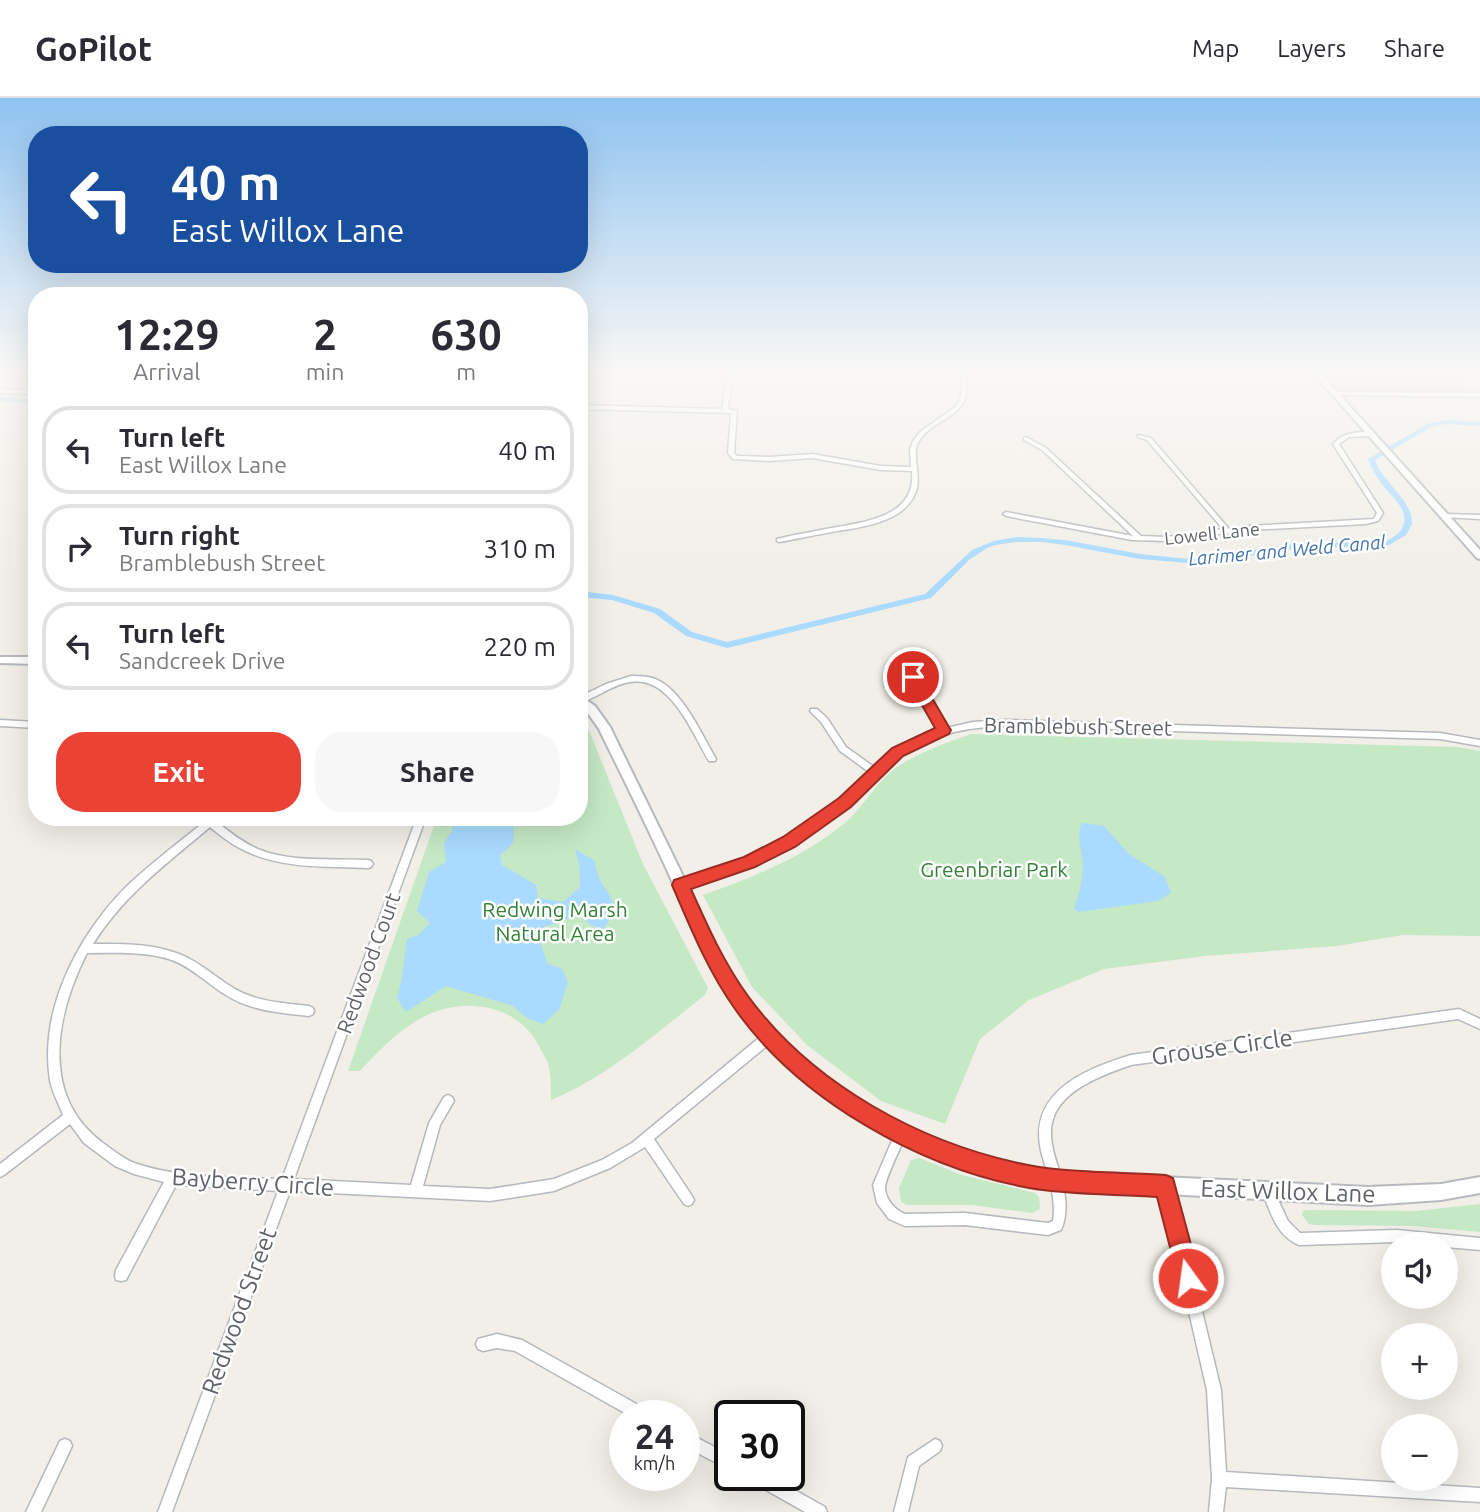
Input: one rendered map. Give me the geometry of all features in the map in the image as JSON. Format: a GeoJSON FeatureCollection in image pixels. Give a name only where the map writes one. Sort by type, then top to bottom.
{"type":"FeatureCollection","features":[{"type":"Feature","properties":{"kind":"main road"},"geometry":{"type":"LineString","coordinates":[[1374,438],[1480,556]]}},
{"type":"Feature","properties":{"kind":"main road"},"geometry":{"type":"LineString","coordinates":[[0,660],[28,661]]}},
{"type":"Feature","properties":{"kind":"main road","name":"East Willox Lane"},"geometry":{"type":"LineString","coordinates":[[588,709],[604,727],[720,970],[742,1003],[800,1066],[836,1094],[901,1133],[937,1150],[983,1166],[1057,1180],[1368,1196],[1412,1195],[1480,1185]]}},
{"type":"Feature","properties":{"kind":"street"},"geometry":{"type":"LineString","coordinates":[[732,438],[731,453],[735,458],[812,456],[881,468],[915,469]]}},
{"type":"Feature","properties":{"kind":"street"},"geometry":{"type":"LineString","coordinates":[[779,540],[856,527],[885,517],[901,507],[914,493],[917,484],[913,448],[918,438]]}},
{"type":"Feature","properties":{"kind":"street"},"geometry":{"type":"LineString","coordinates":[[1146,438],[1178,471],[1229,532]]}},
{"type":"Feature","properties":{"kind":"street","name":"Lowell Lane"},"geometry":{"type":"LineString","coordinates":[[1006,514],[1139,538],[1167,539],[1248,528],[1376,520],[1380,513],[1336,444],[1343,438]]}},
{"type":"Feature","properties":{"kind":"street"},"geometry":{"type":"LineString","coordinates":[[1026,439],[1044,449],[1139,538]]}},
{"type":"Feature","properties":{"kind":"street"},"geometry":{"type":"LineString","coordinates":[[1444,516],[1480,517]]}},
{"type":"Feature","properties":{"kind":"street"},"geometry":{"type":"LineString","coordinates":[[898,663],[913,677],[944,730]]}},
{"type":"Feature","properties":{"kind":"street"},"geometry":{"type":"LineString","coordinates":[[588,694],[625,678],[643,678],[660,683],[673,694],[712,759]]}},
{"type":"Feature","properties":{"kind":"street"},"geometry":{"type":"LineString","coordinates":[[814,711],[824,720],[843,749],[875,772]]}},
{"type":"Feature","properties":{"kind":"street"},"geometry":{"type":"LineString","coordinates":[[0,723],[28,725]]}},
{"type":"Feature","properties":{"kind":"street","name":"Bramblebush Street"},"geometry":{"type":"LineString","coordinates":[[680,885],[749,862],[789,842],[833,813],[906,746],[944,730],[982,723],[1440,736],[1480,743]]}},
{"type":"Feature","properties":{"kind":"street","name":"Bayberry Circle"},"geometry":{"type":"LineString","coordinates":[[201,826],[134,886],[108,914],[83,949],[67,980],[57,1009],[52,1060],[57,1083],[76,1126],[99,1149],[145,1172],[173,1178],[490,1195],[554,1185],[607,1164],[647,1139],[770,1036]]}},
{"type":"Feature","properties":{"kind":"street"},"geometry":{"type":"LineString","coordinates":[[218,826],[240,843],[264,855],[292,860],[368,864]]}},
{"type":"Feature","properties":{"kind":"street","name":"Redwood Court"},"geometry":{"type":"LineString","coordinates":[[314,1110],[419,826]]}},
{"type":"Feature","properties":{"kind":"street"},"geometry":{"type":"LineString","coordinates":[[83,949],[169,954],[192,964],[232,993],[248,1000],[309,1012]]}},
{"type":"Feature","properties":{"kind":"street","name":"Grouse Circle"},"geometry":{"type":"LineString","coordinates":[[901,1133],[879,1185],[881,1199],[888,1211],[899,1218],[965,1219],[1048,1229],[1057,1226],[1061,1217],[1057,1180],[1044,1136],[1050,1110],[1067,1090],[1119,1063],[1459,1014],[1480,1024]]}},
{"type":"Feature","properties":{"kind":"street"},"geometry":{"type":"LineString","coordinates":[[415,1192],[435,1124],[448,1101]]}},
{"type":"Feature","properties":{"kind":"street","name":"Redwood Street"},"geometry":{"type":"LineString","coordinates":[[165,1512],[314,1110]]}},
{"type":"Feature","properties":{"kind":"street"},"geometry":{"type":"LineString","coordinates":[[0,1171],[71,1116]]}},
{"type":"Feature","properties":{"kind":"street"},"geometry":{"type":"LineString","coordinates":[[647,1139],[688,1200]]}},
{"type":"Feature","properties":{"kind":"street"},"geometry":{"type":"LineString","coordinates":[[121,1275],[173,1178]]}},
{"type":"Feature","properties":{"kind":"street"},"geometry":{"type":"LineString","coordinates":[[1166,1186],[1211,1371],[1216,1410],[1219,1479],[1216,1512]]}},
{"type":"Feature","properties":{"kind":"street"},"geometry":{"type":"LineString","coordinates":[[1268,1191],[1286,1230],[1298,1239],[1397,1236],[1480,1244]]}},
{"type":"Feature","properties":{"kind":"street"},"geometry":{"type":"LineString","coordinates":[[483,1344],[498,1341],[517,1345],[615,1400]]}},
{"type":"Feature","properties":{"kind":"street"},"geometry":{"type":"LineString","coordinates":[[33,1512],[65,1446]]}},
{"type":"Feature","properties":{"kind":"street"},"geometry":{"type":"LineString","coordinates":[[901,1512],[914,1462],[935,1447]]}},
{"type":"Feature","properties":{"kind":"street"},"geometry":{"type":"LineString","coordinates":[[1219,1479],[1480,1495]]}},
{"type":"Feature","properties":{"kind":"street"},"geometry":{"type":"LineString","coordinates":[[782,1491],[820,1512]]}},
{"type":"Feature","properties":{"kind":"green space","name":"Redwing Marsh Natural Area"},"geometry":{"type":"Polygon","coordinates":[[[588,731],[643,864],[708,988],[705,995],[650,1039],[593,1079],[551,1100],[548,1065],[530,1032],[517,1020],[485,1007],[450,1008],[432,1013],[400,1032],[360,1071],[348,1071],[434,826],[588,826],[588,731]]]}},
{"type":"Feature","properties":{"kind":"green space","name":"Greenbriar Park"},"geometry":{"type":"Polygon","coordinates":[[[971,734],[1458,747],[1480,751],[1480,936],[1403,935],[1337,946],[1205,956],[1104,969],[1029,1000],[980,1039],[945,1124],[881,1101],[807,1045],[752,987],[703,895],[760,873],[813,846],[846,822],[893,770],[921,754],[971,734]]]}},
{"type":"Feature","properties":{"kind":"green space"},"geometry":{"type":"Polygon","coordinates":[[[919,1158],[962,1175],[1035,1193],[1039,1197],[1040,1209],[1032,1213],[972,1205],[906,1205],[901,1201],[899,1188],[911,1160],[919,1158]]]}},
{"type":"Feature","properties":{"kind":"green space"},"geometry":{"type":"Polygon","coordinates":[[[1480,1204],[1480,1232],[1413,1226],[1315,1225],[1309,1224],[1302,1215],[1303,1211],[1307,1210],[1416,1211],[1480,1204]]]}},
{"type":"Feature","properties":{"kind":"water"},"geometry":{"type":"Polygon","coordinates":[[[1082,823],[1104,826],[1129,854],[1165,877],[1171,893],[1158,901],[1078,912],[1074,908],[1083,873],[1079,839],[1082,823]]]}},
{"type":"Feature","properties":{"kind":"water"},"geometry":{"type":"Polygon","coordinates":[[[453,826],[513,826],[514,840],[500,855],[502,865],[536,885],[538,898],[563,902],[580,887],[575,849],[595,861],[598,875],[615,907],[604,930],[591,925],[581,915],[544,927],[541,944],[547,963],[562,969],[568,982],[559,1010],[543,1024],[527,1018],[513,1006],[446,986],[406,1012],[397,998],[407,939],[418,935],[430,923],[417,911],[429,872],[446,862],[444,843],[453,826]]]}},
{"type":"Feature","properties":{"kind":"waterway","name":"Larimer and Weld Canal"},"geometry":{"type":"LineString","coordinates":[[588,595],[613,598],[657,611],[689,634],[727,645],[928,596],[967,558],[994,543],[1041,540],[1165,560],[1189,561],[1267,549],[1389,543],[1403,533],[1409,524],[1408,514],[1376,471],[1371,459],[1407,438]]}},
{"type":"Feature","properties":{"kind":"route"},"geometry":{"type":"LineString","coordinates":[[913,677],[944,730],[916,741],[898,752],[881,765],[845,803],[789,842],[749,862],[680,885],[730,986],[770,1036],[817,1080],[856,1108],[901,1133],[937,1150],[983,1166],[1030,1177],[1166,1186],[1188,1278]]}}]}
